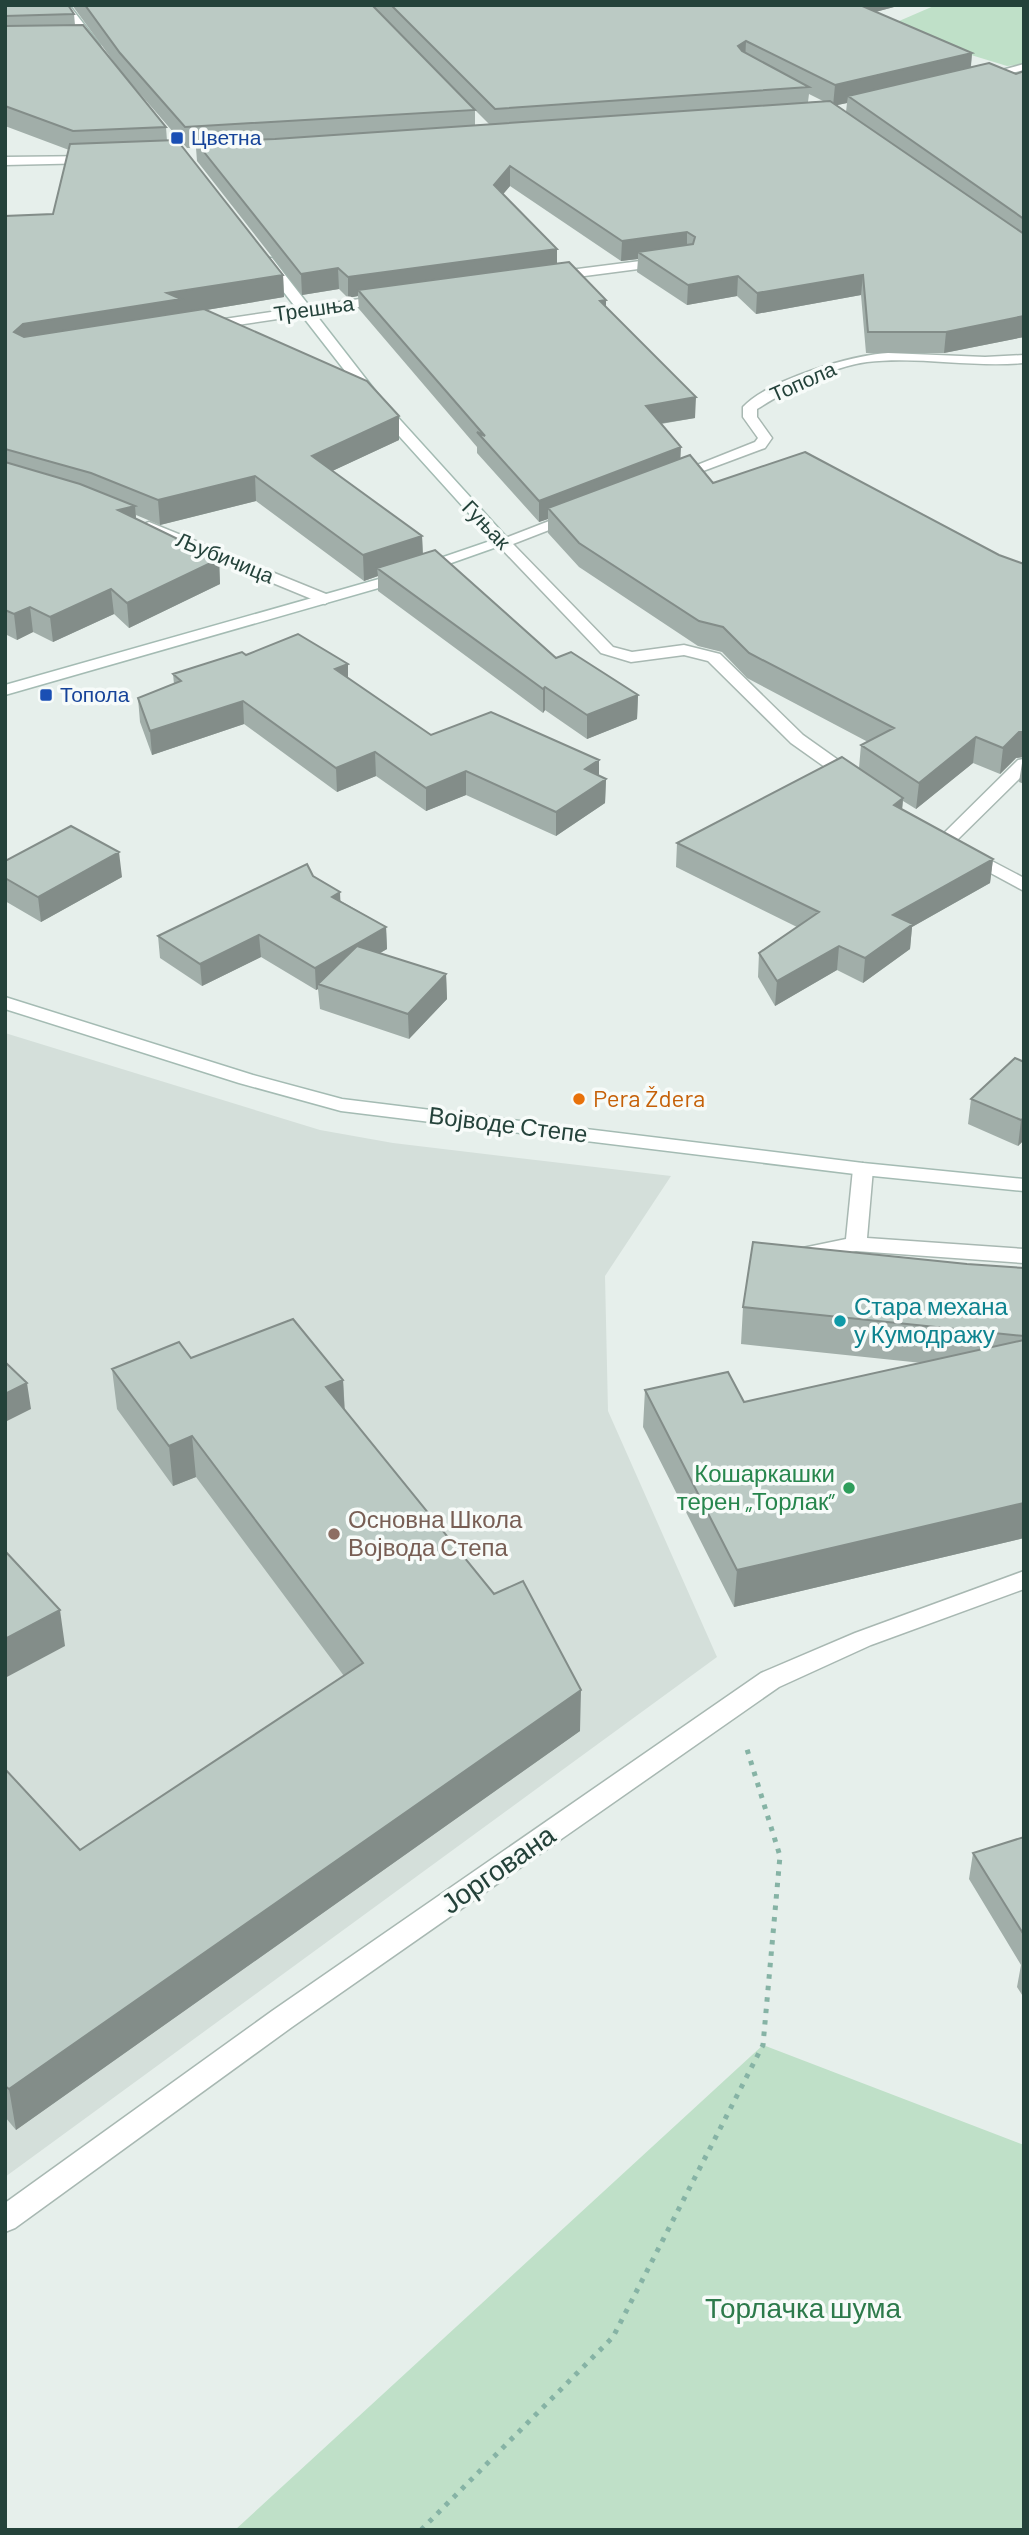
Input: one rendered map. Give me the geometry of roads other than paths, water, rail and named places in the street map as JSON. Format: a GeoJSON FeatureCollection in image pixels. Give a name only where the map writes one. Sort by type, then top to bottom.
{"type":"FeatureCollection","features":[{"type":"Feature","properties":{"kind":"street"},"geometry":{"type":"LineString","coordinates":[[63,5],[85,40],[103,58]]}},
{"type":"Feature","properties":{"kind":"street"},"geometry":{"type":"LineString","coordinates":[[972,79],[1024,67]]}},
{"type":"Feature","properties":{"kind":"street"},"geometry":{"type":"LineString","coordinates":[[5,161],[102,159]]}},
{"type":"Feature","properties":{"kind":"street","name":"Гуњак"},"geometry":{"type":"LineString","coordinates":[[253,244],[377,404],[503,542],[607,650],[631,657],[684,650],[714,657],[797,739],[867,788]]}},
{"type":"Feature","properties":{"kind":"street"},"geometry":{"type":"LineString","coordinates":[[537,279],[674,260]]}},
{"type":"Feature","properties":{"kind":"street","name":"Трешња"},"geometry":{"type":"LineString","coordinates":[[186,329],[401,297]]}},
{"type":"Feature","properties":{"kind":"street","name":"Топола"},"geometry":{"type":"LineString","coordinates":[[657,484],[760,445],[765,438],[750,417],[750,407],[849,361],[884,358],[969,362],[1024,359]]}},
{"type":"Feature","properties":{"kind":"street"},"geometry":{"type":"LineString","coordinates":[[5,691],[325,599],[503,542],[593,508]]}},
{"type":"Feature","properties":{"kind":"street","name":"Љубичица"},"geometry":{"type":"LineString","coordinates":[[135,522],[325,599]]}},
{"type":"Feature","properties":{"kind":"street"},"geometry":{"type":"LineString","coordinates":[[1024,764],[940,837],[1024,886]]}},
{"type":"Feature","properties":{"kind":"street","name":"Војводе Степе"},"geometry":{"type":"LineString","coordinates":[[5,1003],[246,1079],[341,1105],[863,1169],[1024,1185]]}},
{"type":"Feature","properties":{"kind":"street"},"geometry":{"type":"LineString","coordinates":[[856,1244],[863,1169]]}},
{"type":"Feature","properties":{"kind":"street"},"geometry":{"type":"LineString","coordinates":[[784,1259],[856,1244],[1024,1256]]}},
{"type":"Feature","properties":{"kind":"street","name":"Јоргована"},"geometry":{"type":"LineString","coordinates":[[5,2219],[282,2019],[770,1681],[863,1639],[1024,1580]]}},
{"type":"Feature","properties":{"kind":"place","name":"Цветна"},"geometry":{"type":"Point","coordinates":[177,138]}},
{"type":"Feature","properties":{"kind":"place","name":"Топола"},"geometry":{"type":"Point","coordinates":[46,695]}},
{"type":"Feature","properties":{"kind":"place","name":"Pera Ždera"},"geometry":{"type":"Point","coordinates":[579,1099]}},
{"type":"Feature","properties":{"kind":"place","name":"Стара механа у Кумодражу"},"geometry":{"type":"Point","coordinates":[840,1321]}},
{"type":"Feature","properties":{"kind":"place","name":"Кошаркашки терен „Торлак”"},"geometry":{"type":"Point","coordinates":[849,1488]}},
{"type":"Feature","properties":{"kind":"place","name":"Основна Школа Војвода Степа"},"geometry":{"type":"Point","coordinates":[334,1534]}},
{"type":"Feature","properties":{"kind":"park label","name":"Торлачка шума"},"geometry":{"type":"Point","coordinates":[803,2308]}}]}
